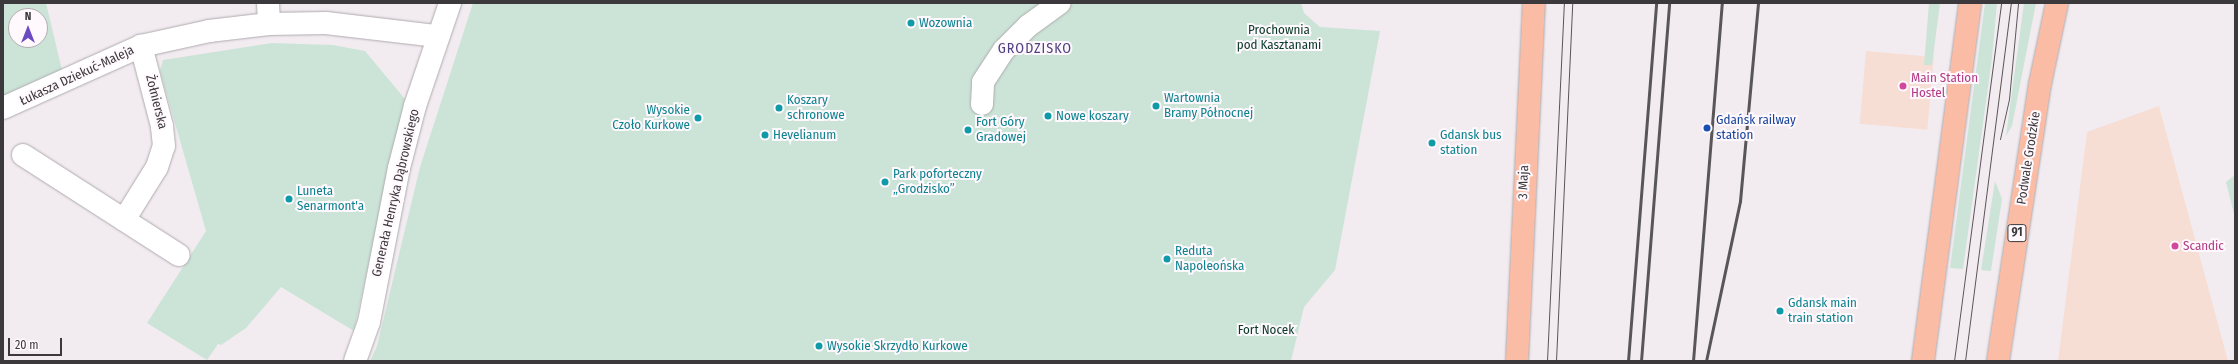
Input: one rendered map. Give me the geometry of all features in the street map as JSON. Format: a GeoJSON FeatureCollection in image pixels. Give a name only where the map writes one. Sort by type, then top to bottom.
{"type":"FeatureCollection","features":[{"type":"Feature","properties":{"kind":"main road","name":"3 Maja"},"geometry":{"type":"LineString","coordinates":[[1517,361],[1534,3]]}},
{"type":"Feature","properties":{"kind":"main road"},"geometry":{"type":"LineString","coordinates":[[1923,361],[1970,3]]}},
{"type":"Feature","properties":{"kind":"main road","name":"Podwale Grodzkie"},"geometry":{"type":"LineString","coordinates":[[1998,361],[2040,84],[2057,3]]}},
{"type":"Feature","properties":{"kind":"street","name":"Generała Henryka Dąbrowskiego"},"geometry":{"type":"LineString","coordinates":[[355,361],[369,322],[399,168],[437,36],[450,3]]}},
{"type":"Feature","properties":{"kind":"street"},"geometry":{"type":"LineString","coordinates":[[982,104],[983,82],[1004,50],[1060,3]]}},
{"type":"Feature","properties":{"kind":"street","name":"Łukasza Dziekuć-Maleja"},"geometry":{"type":"LineString","coordinates":[[3,108],[142,46],[269,14],[437,36]]}},
{"type":"Feature","properties":{"kind":"street","name":"Żołnierska"},"geometry":{"type":"LineString","coordinates":[[124,220],[157,167],[164,146],[162,126],[142,46]]}},
{"type":"Feature","properties":{"kind":"street"},"geometry":{"type":"LineString","coordinates":[[23,155],[179,255]]}},
{"type":"Feature","properties":{"kind":"shaded area"},"geometry":{"type":"Polygon","coordinates":[[[1866,51],[1934,57],[1927,130],[1860,124],[1866,51]]]}},
{"type":"Feature","properties":{"kind":"shaded area"},"geometry":{"type":"Polygon","coordinates":[[[2159,106],[2228,361],[2058,361],[2087,132],[2159,106]]]}},
{"type":"Feature","properties":{"kind":"green space"},"geometry":{"type":"Polygon","coordinates":[[[3,3],[46,3],[47,8],[8,8],[8,48],[48,48],[48,11],[62,70],[3,96],[3,3]]]}},
{"type":"Feature","properties":{"kind":"green space","name":"Park poforteczny „Grodzisko”"},"geometry":{"type":"Polygon","coordinates":[[[473,3],[1301,3],[1304,13],[1320,27],[1380,31],[1335,270],[1304,307],[1291,361],[370,361],[377,346],[420,167],[473,3]]]}},
{"type":"Feature","properties":{"kind":"green space"},"geometry":{"type":"Polygon","coordinates":[[[1929,3],[1940,3],[1932,65],[1924,65],[1929,3]]]}},
{"type":"Feature","properties":{"kind":"green space"},"geometry":{"type":"Polygon","coordinates":[[[1985,3],[1997,3],[1992,58],[1963,269],[1950,268],[1985,3]]]}},
{"type":"Feature","properties":{"kind":"green space"},"geometry":{"type":"Polygon","coordinates":[[[2024,3],[2036,3],[2012,126],[2006,136],[2024,3]]]}},
{"type":"Feature","properties":{"kind":"green space"},"geometry":{"type":"Polygon","coordinates":[[[272,43],[333,45],[365,51],[405,99],[354,331],[281,287],[246,328],[221,345],[218,344],[207,360],[147,323],[206,231],[160,71],[163,60],[272,43]]]}},
{"type":"Feature","properties":{"kind":"green space"},"geometry":{"type":"Polygon","coordinates":[[[2235,175],[2235,218],[2226,182],[2235,175]]]}},
{"type":"Feature","properties":{"kind":"green space"},"geometry":{"type":"Polygon","coordinates":[[[1995,181],[2002,199],[1991,271],[1981,270],[1995,181]]]}},
{"type":"Feature","properties":{"kind":"tram line"},"geometry":{"type":"LineString","coordinates":[[1547,361],[1564,3]]}},
{"type":"Feature","properties":{"kind":"tram line"},"geometry":{"type":"LineString","coordinates":[[1556,361],[1572,3]]}},
{"type":"Feature","properties":{"kind":"tram line"},"geometry":{"type":"LineString","coordinates":[[1954,361],[2001,3]]}},
{"type":"Feature","properties":{"kind":"tram line"},"geometry":{"type":"LineString","coordinates":[[1965,361],[2011,3]]}},
{"type":"Feature","properties":{"kind":"tram line"},"geometry":{"type":"LineString","coordinates":[[2000,139],[2009,99],[2018,3]]}},
{"type":"Feature","properties":{"kind":"railway"},"geometry":{"type":"LineString","coordinates":[[1628,361],[1656,3]]}},
{"type":"Feature","properties":{"kind":"railway"},"geometry":{"type":"LineString","coordinates":[[1641,361],[1669,3]]}},
{"type":"Feature","properties":{"kind":"railway"},"geometry":{"type":"LineString","coordinates":[[1693,361],[1722,3]]}},
{"type":"Feature","properties":{"kind":"railway"},"geometry":{"type":"LineString","coordinates":[[1706,361],[1740,201],[1758,3]]}},
{"type":"Feature","properties":{"kind":"place","name":"Wozownia"},"geometry":{"type":"Point","coordinates":[911,23]}},
{"type":"Feature","properties":{"kind":"place","name":"Main Station Hostel"},"geometry":{"type":"Point","coordinates":[1903,86]}},
{"type":"Feature","properties":{"kind":"place","name":"Wartownia Bramy Północnej"},"geometry":{"type":"Point","coordinates":[1156,106]}},
{"type":"Feature","properties":{"kind":"place","name":"Koszary schronowe"},"geometry":{"type":"Point","coordinates":[779,108]}},
{"type":"Feature","properties":{"kind":"place","name":"Nowe koszary"},"geometry":{"type":"Point","coordinates":[1048,116]}},
{"type":"Feature","properties":{"kind":"place","name":"Wysokie Czoło Kurkowe"},"geometry":{"type":"Point","coordinates":[698,118]}},
{"type":"Feature","properties":{"kind":"place","name":"Gdańsk railway station"},"geometry":{"type":"Point","coordinates":[1707,128]}},
{"type":"Feature","properties":{"kind":"place","name":"Fort Góry Gradowej"},"geometry":{"type":"Point","coordinates":[968,130]}},
{"type":"Feature","properties":{"kind":"place","name":"Hevelianum"},"geometry":{"type":"Point","coordinates":[765,135]}},
{"type":"Feature","properties":{"kind":"place","name":"Gdansk bus station"},"geometry":{"type":"Point","coordinates":[1432,143]}},
{"type":"Feature","properties":{"kind":"place","name":"Park poforteczny „Grodzisko”"},"geometry":{"type":"Point","coordinates":[885,182]}},
{"type":"Feature","properties":{"kind":"place","name":"Luneta Senarmont'a"},"geometry":{"type":"Point","coordinates":[289,199]}},
{"type":"Feature","properties":{"kind":"place","name":"Scandic"},"geometry":{"type":"Point","coordinates":[2175,246]}},
{"type":"Feature","properties":{"kind":"place","name":"Reduta Napoleońska"},"geometry":{"type":"Point","coordinates":[1167,259]}},
{"type":"Feature","properties":{"kind":"place","name":"Gdansk main train station"},"geometry":{"type":"Point","coordinates":[1780,311]}},
{"type":"Feature","properties":{"kind":"place","name":"Wysokie Skrzydło Kurkowe"},"geometry":{"type":"Point","coordinates":[819,346]}},
{"type":"Feature","properties":{"kind":"district","name":"GRODZISKO"},"geometry":{"type":"Point","coordinates":[1035,49]}},
{"type":"Feature","properties":{"kind":"park label","name":"Prochownia pod Kasztanami"},"geometry":{"type":"Point","coordinates":[1279,38]}},
{"type":"Feature","properties":{"kind":"park label","name":"Fort Nocek"},"geometry":{"type":"Point","coordinates":[1266,330]}}]}
